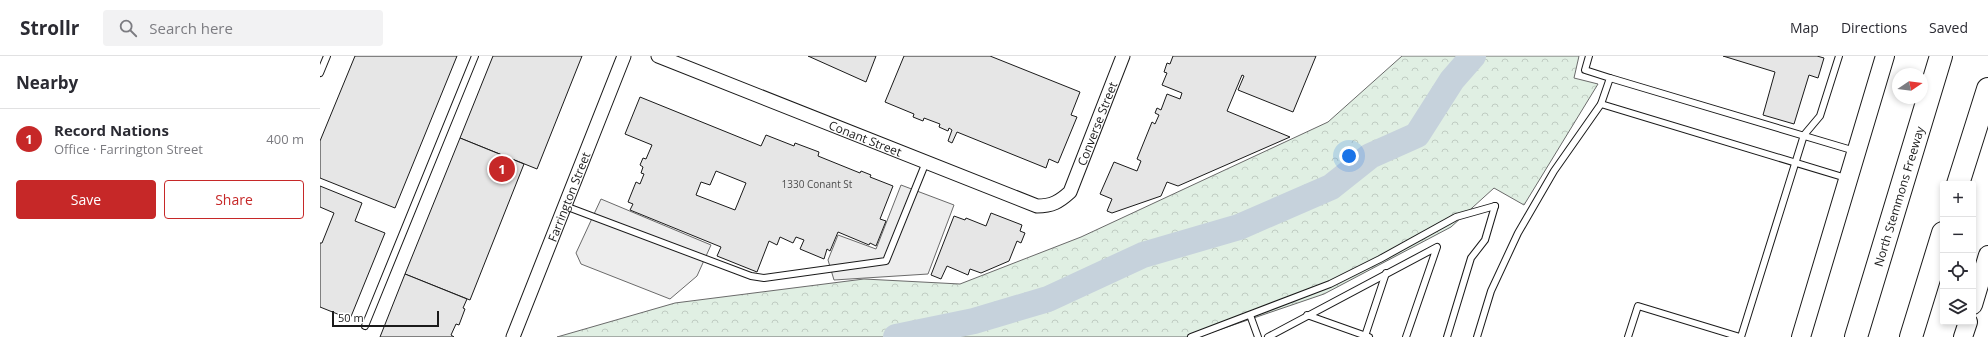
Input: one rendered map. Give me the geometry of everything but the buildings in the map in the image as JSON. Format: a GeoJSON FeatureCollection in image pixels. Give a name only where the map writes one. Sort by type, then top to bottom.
{"type":"FeatureCollection","features":[{"type":"Feature","properties":{"kind":"highway","name":"North Stemmons Freeway"},"geometry":{"type":"LineString","coordinates":[[1856,337],[1941,56]]}},
{"type":"Feature","properties":{"kind":"highway"},"geometry":{"type":"LineString","coordinates":[[1959,181],[1988,89]]}},
{"type":"Feature","properties":{"kind":"highway"},"geometry":{"type":"LineString","coordinates":[[1911,337],[1940,243]]}},
{"type":"Feature","properties":{"kind":"main road"},"geometry":{"type":"LineString","coordinates":[[1801,337],[1885,56]]}},
{"type":"Feature","properties":{"kind":"main road"},"geometry":{"type":"LineString","coordinates":[[1976,295],[1988,255]]}},
{"type":"Feature","properties":{"kind":"main road"},"geometry":{"type":"LineString","coordinates":[[1964,337],[1967,325]]}},
{"type":"Feature","properties":{"kind":"street","name":"Farrington Street"},"geometry":{"type":"LineString","coordinates":[[512,337],[624,56]]}},
{"type":"Feature","properties":{"kind":"street","name":"Conant Street"},"geometry":{"type":"LineString","coordinates":[[658,56],[1038,206],[1050,206],[1060,201],[1070,192]]}},
{"type":"Feature","properties":{"kind":"street","name":"Converse Street"},"geometry":{"type":"LineString","coordinates":[[1070,192],[1122,56]]}},
{"type":"Feature","properties":{"kind":"lane"},"geometry":{"type":"LineString","coordinates":[[320,73],[327,56]]}},
{"type":"Feature","properties":{"kind":"lane"},"geometry":{"type":"LineString","coordinates":[[365,326],[475,56]]}},
{"type":"Feature","properties":{"kind":"lane"},"geometry":{"type":"LineString","coordinates":[[1589,56],[1585,70],[1856,151]]}},
{"type":"Feature","properties":{"kind":"lane"},"geometry":{"type":"LineString","coordinates":[[1628,337],[1638,306],[1740,337],[1804,135],[1820,116],[1839,56]]}},
{"type":"Feature","properties":{"kind":"lane"},"geometry":{"type":"LineString","coordinates":[[1477,337],[1491,291],[1518,233],[1576,137],[1601,104],[1610,78]]}},
{"type":"Feature","properties":{"kind":"lane"},"geometry":{"type":"LineString","coordinates":[[1601,104],[1848,178]]}},
{"type":"Feature","properties":{"kind":"lane"},"geometry":{"type":"LineString","coordinates":[[565,206],[751,276],[764,278],[886,260],[926,162]]}},
{"type":"Feature","properties":{"kind":"lane"},"geometry":{"type":"LineString","coordinates":[[1191,337],[1330,284],[1456,217],[1495,206],[1485,240],[1471,258],[1447,337]]}},
{"type":"Feature","properties":{"kind":"lane"},"geometry":{"type":"LineString","coordinates":[[1268,337],[1386,273],[1438,247],[1406,337]]}},
{"type":"Feature","properties":{"kind":"lane"},"geometry":{"type":"LineString","coordinates":[[1307,316],[1367,336],[1386,273]]}},
{"type":"Feature","properties":{"kind":"lane"},"geometry":{"type":"LineString","coordinates":[[1250,315],[1258,337]]}},
{"type":"Feature","properties":{"kind":"green space"},"geometry":{"type":"Polygon","coordinates":[[[1402,56],[1579,56],[1574,78],[1598,84],[1524,205],[1494,188],[1451,227],[1324,294],[1198,337],[557,337],[675,303],[864,279],[960,284],[1081,237],[1328,122],[1402,56]]]}},
{"type":"Feature","properties":{"kind":"shaded area"},"geometry":{"type":"Polygon","coordinates":[[[901,185],[954,205],[928,274],[834,280],[828,260],[838,235],[876,249],[901,185]]]}},
{"type":"Feature","properties":{"kind":"shaded area"},"geometry":{"type":"Polygon","coordinates":[[[601,199],[711,245],[697,276],[670,299],[581,264],[576,253],[601,199]]]}},
{"type":"Feature","properties":{"kind":"waterway"},"geometry":{"type":"LineString","coordinates":[[896,337],[974,321],[1048,299],[1143,255],[1239,227],[1331,187],[1370,156],[1417,135],[1452,80],[1473,56]]}},
{"type":"Feature","properties":{"kind":"place","name":"Record Nations"},"geometry":{"type":"Point","coordinates":[502,169]}}]}
